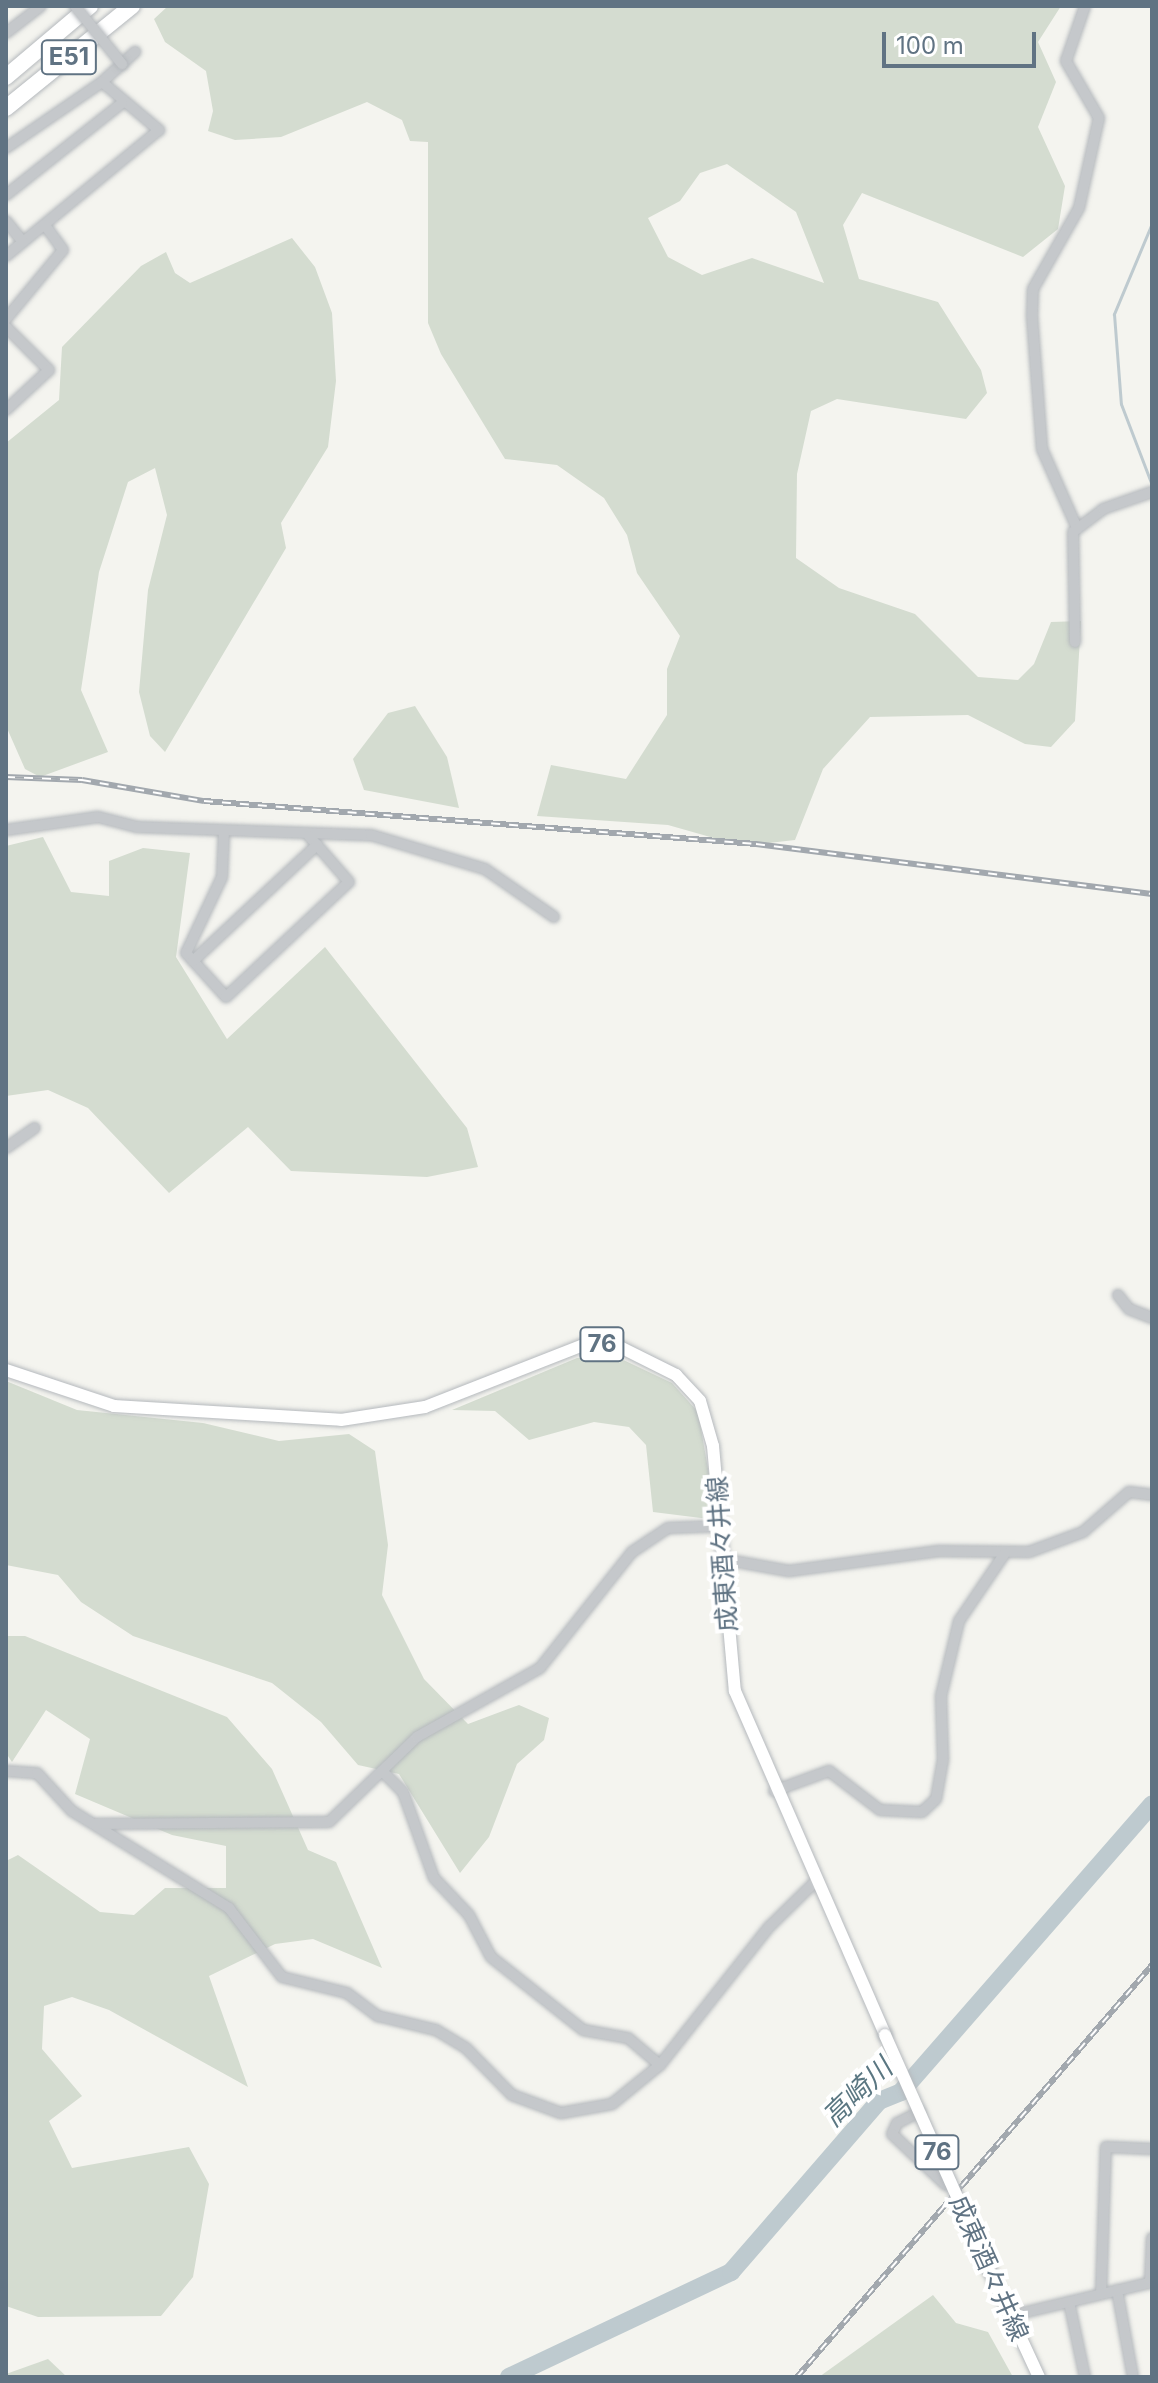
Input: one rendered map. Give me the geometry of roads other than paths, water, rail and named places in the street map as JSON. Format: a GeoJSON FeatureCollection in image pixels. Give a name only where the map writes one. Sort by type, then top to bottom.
{"type":"FeatureCollection","features":[{"type":"Feature","properties":{"kind":"highway","name":"E51"},"geometry":{"type":"LineString","coordinates":[[6,77],[90,6]]}},
{"type":"Feature","properties":{"kind":"highway","name":"E51"},"geometry":{"type":"LineString","coordinates":[[6,108],[132,6]]}},
{"type":"Feature","properties":{"kind":"main road","name":"成東酒々井線"},"geometry":{"type":"LineString","coordinates":[[6,1370],[114,1406],[367,1420],[425,1407],[559,1352],[620,1347],[676,1375],[700,1401],[721,1526],[735,1691],[774,1791],[817,1880],[1011,2323],[1039,2377]]}},
{"type":"Feature","properties":{"kind":"street"},"geometry":{"type":"LineString","coordinates":[[6,33],[41,6]]}},
{"type":"Feature","properties":{"kind":"street"},"geometry":{"type":"LineString","coordinates":[[75,6],[122,64]]}},
{"type":"Feature","properties":{"kind":"street"},"geometry":{"type":"LineString","coordinates":[[1075,642],[1069,552],[1077,528],[1042,449],[1033,289],[1079,208],[1099,118],[1066,61],[1085,6]]}},
{"type":"Feature","properties":{"kind":"street"},"geometry":{"type":"LineString","coordinates":[[6,148],[102,82],[135,52]]}},
{"type":"Feature","properties":{"kind":"street"},"geometry":{"type":"LineString","coordinates":[[6,256],[159,130],[122,103],[102,82]]}},
{"type":"Feature","properties":{"kind":"street"},"geometry":{"type":"LineString","coordinates":[[6,195],[122,103]]}},
{"type":"Feature","properties":{"kind":"street"},"geometry":{"type":"LineString","coordinates":[[6,221],[23,242]]}},
{"type":"Feature","properties":{"kind":"street"},"geometry":{"type":"LineString","coordinates":[[6,319],[63,250],[45,225]]}},
{"type":"Feature","properties":{"kind":"street"},"geometry":{"type":"LineString","coordinates":[[6,327],[49,370],[8,405]]}},
{"type":"Feature","properties":{"kind":"street"},"geometry":{"type":"LineString","coordinates":[[1077,528],[1152,492]]}},
{"type":"Feature","properties":{"kind":"street"},"geometry":{"type":"LineString","coordinates":[[6,830],[98,817],[224,831],[309,836],[371,835],[485,869],[554,917]]}},
{"type":"Feature","properties":{"kind":"street"},"geometry":{"type":"LineString","coordinates":[[224,831],[222,877],[186,953],[226,997],[349,882],[309,836]]}},
{"type":"Feature","properties":{"kind":"street"},"geometry":{"type":"LineString","coordinates":[[193,961],[317,845]]}},
{"type":"Feature","properties":{"kind":"street"},"geometry":{"type":"LineString","coordinates":[[6,1148],[35,1128]]}},
{"type":"Feature","properties":{"kind":"street"},"geometry":{"type":"LineString","coordinates":[[1118,1295],[1129,1309],[1152,1318]]}},
{"type":"Feature","properties":{"kind":"street"},"geometry":{"type":"LineString","coordinates":[[722,1559],[789,1571],[939,1551],[1005,1553],[1057,1545],[1129,1492],[1152,1495]]}},
{"type":"Feature","properties":{"kind":"street"},"geometry":{"type":"LineString","coordinates":[[95,1824],[254,1819],[311,1827],[349,1808],[417,1737],[540,1668],[632,1552],[668,1528],[721,1526]]}},
{"type":"Feature","properties":{"kind":"street"},"geometry":{"type":"LineString","coordinates":[[774,1791],[829,1771],[880,1810],[922,1812],[936,1799],[941,1696],[959,1621],[1005,1553]]}},
{"type":"Feature","properties":{"kind":"street"},"geometry":{"type":"LineString","coordinates":[[6,1771],[37,1773],[95,1824],[229,1908],[282,1977],[347,1993],[378,2016],[457,2040],[494,2081],[542,2109],[584,2113],[612,2104],[660,2065],[769,1927],[817,1880]]}},
{"type":"Feature","properties":{"kind":"street"},"geometry":{"type":"LineString","coordinates":[[384,1773],[403,1792],[434,1878],[469,1915],[491,1957],[583,2030],[628,2038],[660,2065]]}},
{"type":"Feature","properties":{"kind":"street"},"geometry":{"type":"LineString","coordinates":[[919,2112],[897,2123],[897,2144],[946,2185]]}},
{"type":"Feature","properties":{"kind":"street"},"geometry":{"type":"LineString","coordinates":[[1101,2294],[1106,2147],[1152,2149]]}},
{"type":"Feature","properties":{"kind":"street"},"geometry":{"type":"LineString","coordinates":[[1011,2323],[1018,2314],[1151,2282],[1152,2238]]}},
{"type":"Feature","properties":{"kind":"street"},"geometry":{"type":"LineString","coordinates":[[1117,2290],[1133,2377]]}},
{"type":"Feature","properties":{"kind":"street"},"geometry":{"type":"LineString","coordinates":[[1069,2302],[1085,2377]]}},
{"type":"Feature","properties":{"kind":"waterway"},"geometry":{"type":"LineString","coordinates":[[1152,223],[1114,314],[1121,404],[1152,485]]}},
{"type":"Feature","properties":{"kind":"waterway","name":"高崎川"},"geometry":{"type":"LineString","coordinates":[[509,2377],[731,2272],[879,2101],[901,2092],[1152,1804]]}},
{"type":"Feature","properties":{"kind":"railway"},"geometry":{"type":"LineString","coordinates":[[6,777],[82,780],[204,801],[756,844],[1152,894]]}},
{"type":"Feature","properties":{"kind":"railway"},"geometry":{"type":"LineString","coordinates":[[797,2377],[1152,1965]]}}]}
